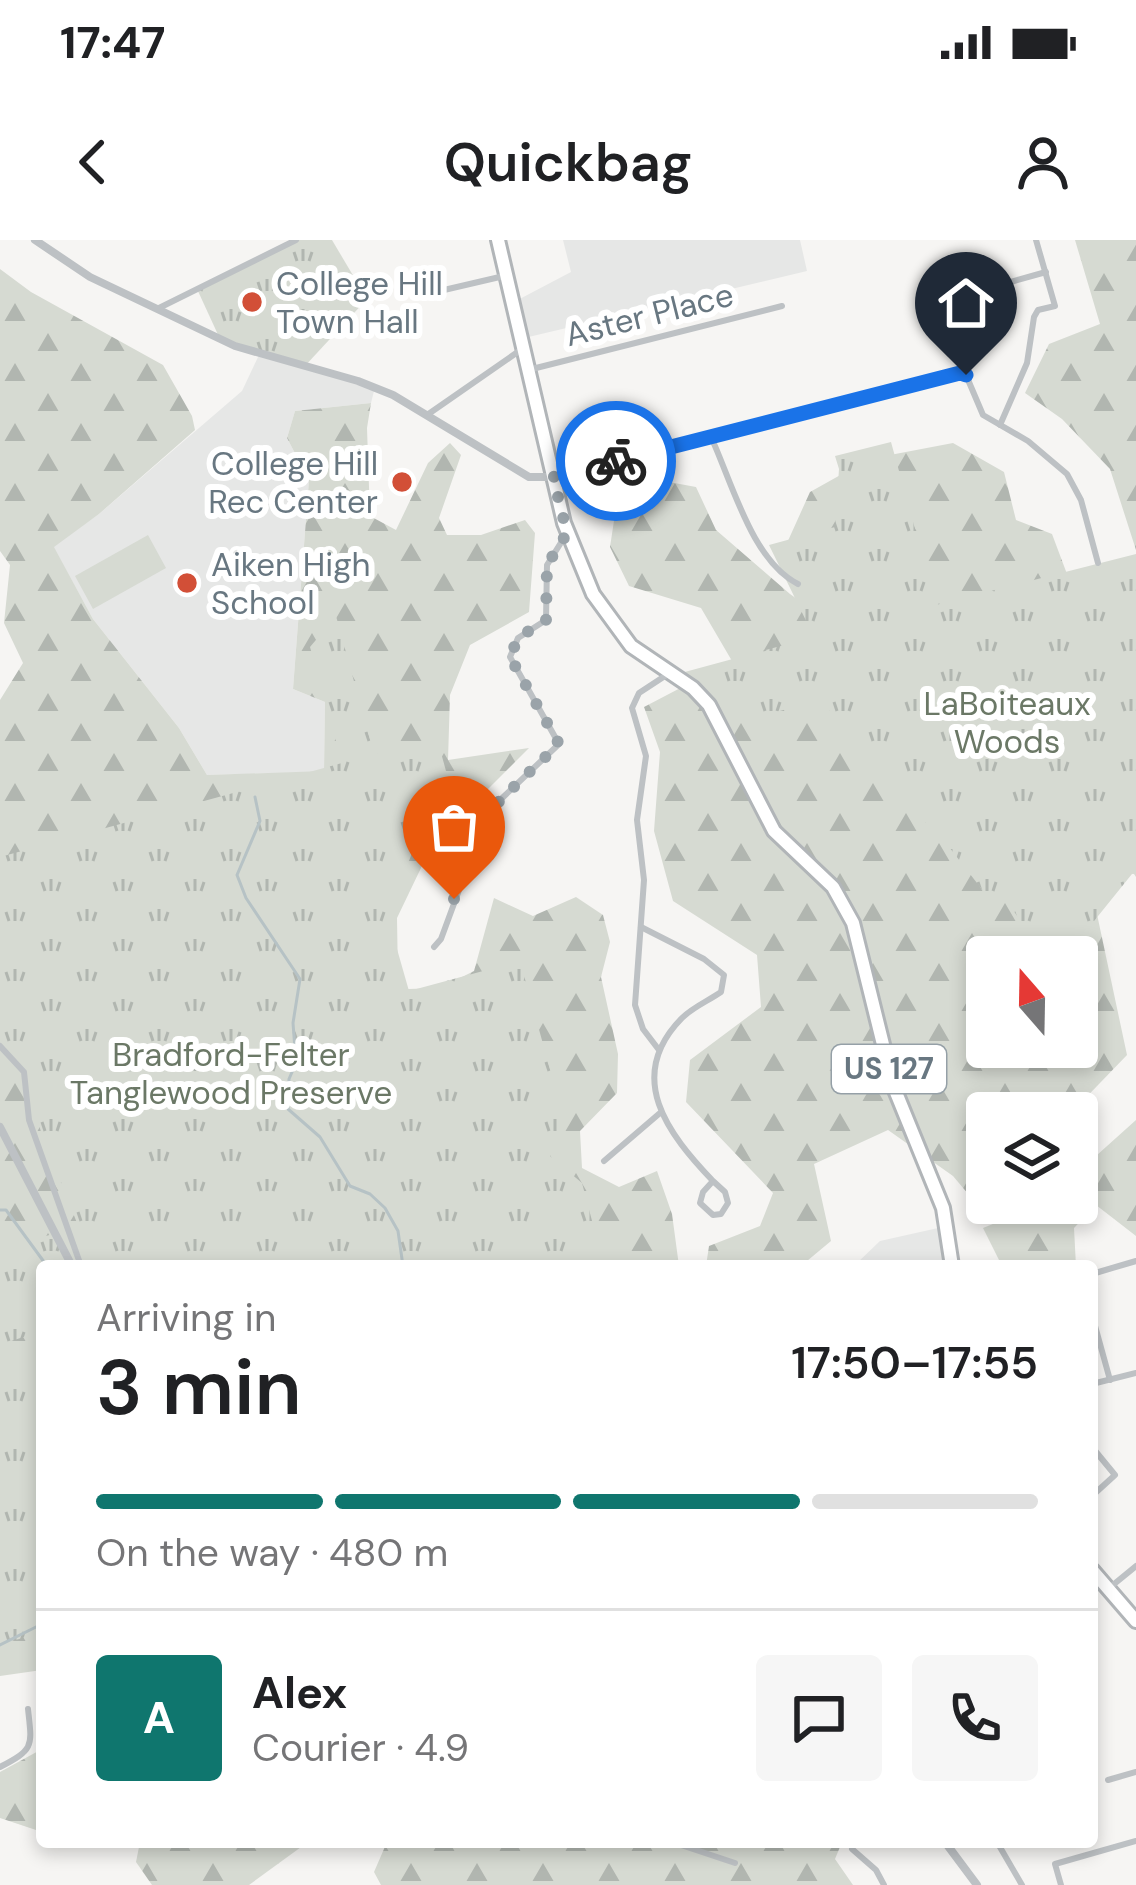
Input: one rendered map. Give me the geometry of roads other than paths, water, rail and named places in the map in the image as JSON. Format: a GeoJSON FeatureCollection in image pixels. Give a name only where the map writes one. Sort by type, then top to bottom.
{"type":"FeatureCollection","features":[{"type":"Feature","properties":{"kind":"main road","name":"US 127"},"geometry":{"type":"LineString","coordinates":[[498,240],[567,533],[593,594],[631,646],[693,688],[709,705],[774,831],[821,875],[848,911],[893,1085],[943,1208],[951,1260]]}},
{"type":"Feature","properties":{"kind":"main road"},"geometry":{"type":"LineString","coordinates":[[1098,1577],[1136,1621]]}},
{"type":"Feature","properties":{"kind":"street"},"geometry":{"type":"LineString","coordinates":[[35,240],[90,277],[235,346],[376,387],[529,477],[553,477],[960,373],[966,375],[983,415],[1028,441],[1067,474],[1081,500],[1098,563]]}},
{"type":"Feature","properties":{"kind":"street"},"geometry":{"type":"LineString","coordinates":[[158,308],[296,240]]}},
{"type":"Feature","properties":{"kind":"street"},"geometry":{"type":"LineString","coordinates":[[1000,424],[1027,363],[1034,316],[1038,310],[1055,306],[1036,240]]}},
{"type":"Feature","properties":{"kind":"street"},"geometry":{"type":"LineString","coordinates":[[992,294],[1000,285],[1046,272]]}},
{"type":"Feature","properties":{"kind":"street"},"geometry":{"type":"LineString","coordinates":[[414,297],[505,276]]}},
{"type":"Feature","properties":{"kind":"street","name":"Aster Place"},"geometry":{"type":"LineString","coordinates":[[528,370],[782,306]]}},
{"type":"Feature","properties":{"kind":"street"},"geometry":{"type":"LineString","coordinates":[[426,415],[523,349]]}},
{"type":"Feature","properties":{"kind":"street"},"geometry":{"type":"LineString","coordinates":[[711,436],[755,537],[777,571],[798,584]]}},
{"type":"Feature","properties":{"kind":"street"},"geometry":{"type":"LineString","coordinates":[[434,947],[469,863],[494,824],[499,801],[559,744],[510,657],[518,638],[546,620],[547,565],[567,533]]}},
{"type":"Feature","properties":{"kind":"street"},"geometry":{"type":"LineString","coordinates":[[659,1050],[643,1029],[634,1005],[644,880],[637,820],[646,756],[632,708],[639,692],[668,673]]}},
{"type":"Feature","properties":{"kind":"street"},"geometry":{"type":"LineString","coordinates":[[641,927],[704,959],[725,979],[721,992],[683,1016],[659,1050],[655,1082],[660,1113],[676,1142],[725,1192],[728,1203],[721,1214],[713,1215],[700,1203],[713,1181]]}},
{"type":"Feature","properties":{"kind":"street"},"geometry":{"type":"LineString","coordinates":[[0,1046],[24,1072],[29,1120],[74,1260]]}},
{"type":"Feature","properties":{"kind":"street"},"geometry":{"type":"LineString","coordinates":[[604,1160],[660,1113]]}},
{"type":"Feature","properties":{"kind":"street"},"geometry":{"type":"LineString","coordinates":[[0,1127],[73,1260]]}},
{"type":"Feature","properties":{"kind":"street"},"geometry":{"type":"LineString","coordinates":[[1098,1272],[1136,1262]]}},
{"type":"Feature","properties":{"kind":"street"},"geometry":{"type":"LineString","coordinates":[[1098,1337],[1110,1380]]}},
{"type":"Feature","properties":{"kind":"street"},"geometry":{"type":"LineString","coordinates":[[1098,1383],[1136,1373]]}},
{"type":"Feature","properties":{"kind":"street"},"geometry":{"type":"LineString","coordinates":[[1098,1454],[1115,1475],[1098,1491]]}},
{"type":"Feature","properties":{"kind":"street"},"geometry":{"type":"LineString","coordinates":[[1108,1589],[1136,1566]]}},
{"type":"Feature","properties":{"kind":"street"},"geometry":{"type":"LineString","coordinates":[[0,1767],[22,1756],[30,1746],[28,1709]]}},
{"type":"Feature","properties":{"kind":"street"},"geometry":{"type":"LineString","coordinates":[[1108,1780],[1136,1772]]}},
{"type":"Feature","properties":{"kind":"street"},"geometry":{"type":"LineString","coordinates":[[1061,1885],[1055,1864],[1134,1841],[1136,1856]]}},
{"type":"Feature","properties":{"kind":"street"},"geometry":{"type":"LineString","coordinates":[[690,1848],[735,1863]]}},
{"type":"Feature","properties":{"kind":"street"},"geometry":{"type":"LineString","coordinates":[[952,1848],[977,1885]]}},
{"type":"Feature","properties":{"kind":"street"},"geometry":{"type":"LineString","coordinates":[[1001,1848],[1022,1885]]}},
{"type":"Feature","properties":{"kind":"street"},"geometry":{"type":"LineString","coordinates":[[852,1849],[876,1870],[884,1885]]}},
{"type":"Feature","properties":{"kind":"waterway"},"geometry":{"type":"LineString","coordinates":[[255,797],[260,821],[237,875],[246,898],[300,979],[293,1023],[296,1063],[289,1079],[288,1109],[320,1137],[350,1186],[370,1194],[385,1208],[398,1231],[402,1260]]}},
{"type":"Feature","properties":{"kind":"waterway"},"geometry":{"type":"LineString","coordinates":[[0,1210],[6,1210],[43,1260]]}},
{"type":"Feature","properties":{"kind":"waterway"},"geometry":{"type":"LineString","coordinates":[[0,1645],[36,1627]]}},
{"type":"Feature","properties":{"kind":"place","name":"College Hill Town Hall"},"geometry":{"type":"Point","coordinates":[252,302]}},
{"type":"Feature","properties":{"kind":"place","name":"College Hill Rec Center"},"geometry":{"type":"Point","coordinates":[402,482]}},
{"type":"Feature","properties":{"kind":"place","name":"Aiken High School"},"geometry":{"type":"Point","coordinates":[187,583]}},
{"type":"Feature","properties":{"kind":"park label","name":"LaBoiteaux Woods"},"geometry":{"type":"Point","coordinates":[1007,722]}},
{"type":"Feature","properties":{"kind":"park label","name":"Bradford-Felter Tanglewood Preserve"},"geometry":{"type":"Point","coordinates":[231,1073]}}]}
